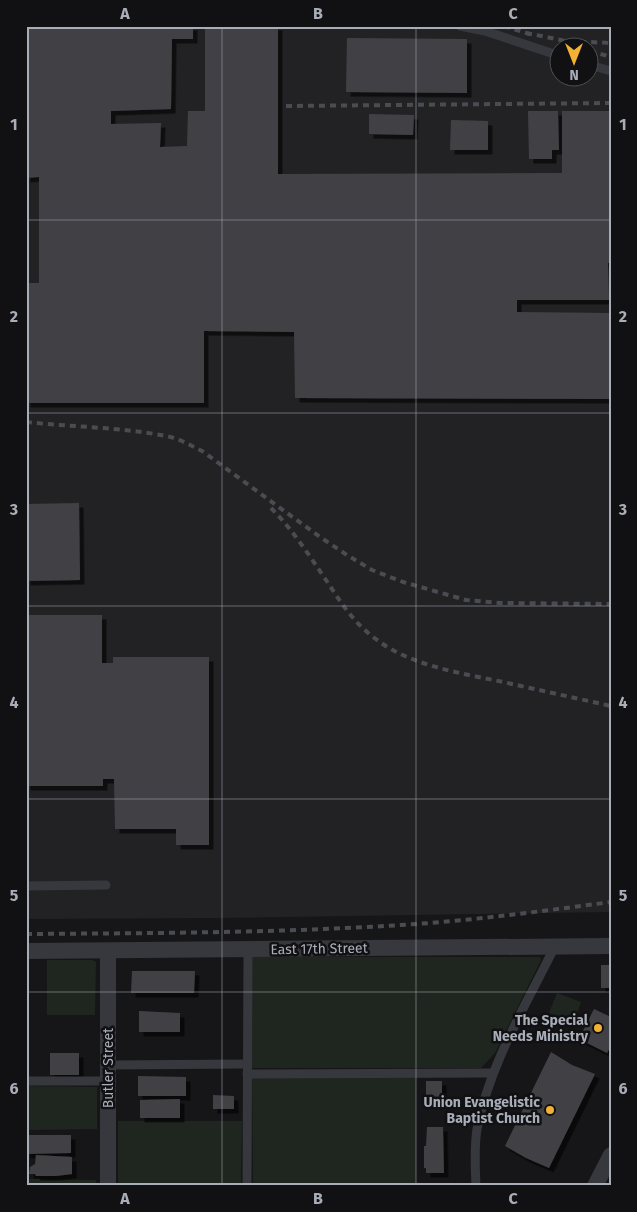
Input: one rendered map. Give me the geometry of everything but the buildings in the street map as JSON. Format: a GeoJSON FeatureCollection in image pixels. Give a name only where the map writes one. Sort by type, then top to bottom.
{"type":"FeatureCollection","features":[{"type":"Feature","properties":{"kind":"street","name":"East 17th Street"},"geometry":{"type":"LineString","coordinates":[[26,951],[611,946]]}},
{"type":"Feature","properties":{"kind":"street","name":"Butler Street"},"geometry":{"type":"LineString","coordinates":[[108,951],[108,1186]]}},
{"type":"Feature","properties":{"kind":"street"},"geometry":{"type":"LineString","coordinates":[[595,1186],[611,1155]]}},
{"type":"Feature","properties":{"kind":"lane"},"geometry":{"type":"LineString","coordinates":[[460,26],[485,31],[550,53]]}},
{"type":"Feature","properties":{"kind":"lane"},"geometry":{"type":"LineString","coordinates":[[26,886],[106,884]]}},
{"type":"Feature","properties":{"kind":"lane"},"geometry":{"type":"LineString","coordinates":[[476,1186],[475,1150],[478,1128],[493,1073],[555,946]]}},
{"type":"Feature","properties":{"kind":"lane"},"geometry":{"type":"LineString","coordinates":[[247,1186],[248,949]]}},
{"type":"Feature","properties":{"kind":"lane"},"geometry":{"type":"LineString","coordinates":[[26,1081],[108,1073],[248,1064]]}},
{"type":"Feature","properties":{"kind":"lane"},"geometry":{"type":"LineString","coordinates":[[248,1074],[493,1073]]}},
{"type":"Feature","properties":{"kind":"shaded area"},"geometry":{"type":"Polygon","coordinates":[[[26,26],[611,26],[611,912],[26,919],[26,26]]]}},
{"type":"Feature","properties":{"kind":"shaded area"},"geometry":{"type":"Polygon","coordinates":[[[252,957],[540,957],[541,960],[495,1053],[481,1068],[252,1068],[252,957]]]}},
{"type":"Feature","properties":{"kind":"shaded area"},"geometry":{"type":"Polygon","coordinates":[[[47,960],[92,960],[96,962],[95,1015],[47,1015],[47,960]]]}},
{"type":"Feature","properties":{"kind":"shaded area"},"geometry":{"type":"Polygon","coordinates":[[[557,993],[581,1002],[574,1022],[549,1013],[557,993]]]}},
{"type":"Feature","properties":{"kind":"shaded area"},"geometry":{"type":"Polygon","coordinates":[[[252,1078],[416,1078],[416,1186],[253,1186],[252,1078]]]}},
{"type":"Feature","properties":{"kind":"shaded area"},"geometry":{"type":"Polygon","coordinates":[[[26,1086],[97,1087],[97,1129],[26,1130],[26,1086]]]}},
{"type":"Feature","properties":{"kind":"shaded area"},"geometry":{"type":"Polygon","coordinates":[[[118,1121],[242,1121],[241,1186],[118,1186],[118,1121]]]}},
{"type":"Feature","properties":{"kind":"shaded area"},"geometry":{"type":"Polygon","coordinates":[[[26,1179],[96,1180],[96,1186],[26,1186],[26,1179]]]}},
{"type":"Feature","properties":{"kind":"railway"},"geometry":{"type":"LineString","coordinates":[[504,26],[533,35]]}},
{"type":"Feature","properties":{"kind":"railway"},"geometry":{"type":"LineString","coordinates":[[526,33],[566,41],[611,43]]}},
{"type":"Feature","properties":{"kind":"railway"},"geometry":{"type":"LineString","coordinates":[[600,54],[611,57]]}},
{"type":"Feature","properties":{"kind":"railway"},"geometry":{"type":"LineString","coordinates":[[286,106],[611,103]]}},
{"type":"Feature","properties":{"kind":"railway"},"geometry":{"type":"LineString","coordinates":[[26,422],[131,431],[180,440],[202,451],[347,555],[372,570],[403,582],[466,600],[500,603],[611,604]]}},
{"type":"Feature","properties":{"kind":"railway"},"geometry":{"type":"LineString","coordinates":[[271,508],[300,542],[354,619],[381,643],[396,652],[431,666],[611,706]]}},
{"type":"Feature","properties":{"kind":"railway"},"geometry":{"type":"LineString","coordinates":[[26,934],[329,929],[476,919],[611,902]]}},
{"type":"Feature","properties":{"kind":"place","name":"The Special Needs Ministry"},"geometry":{"type":"Point","coordinates":[598,1028]}},
{"type":"Feature","properties":{"kind":"place","name":"Union Evangelistic Baptist Church"},"geometry":{"type":"Point","coordinates":[550,1110]}}]}
